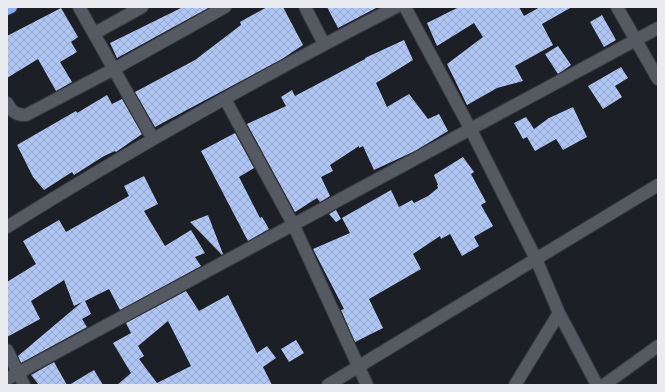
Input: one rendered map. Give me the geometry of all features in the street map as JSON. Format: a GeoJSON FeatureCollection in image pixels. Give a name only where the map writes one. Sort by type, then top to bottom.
{"type":"FeatureCollection","features":[{"type":"Feature","properties":{"kind":"highway"},"geometry":{"type":"LineString","coordinates":[[7,9],[11,7]]}},
{"type":"Feature","properties":{"kind":"street"},"geometry":{"type":"LineString","coordinates":[[80,7],[153,139]]}},
{"type":"Feature","properties":{"kind":"street"},"geometry":{"type":"LineString","coordinates":[[94,33],[142,7]]}},
{"type":"Feature","properties":{"kind":"street"},"geometry":{"type":"LineString","coordinates":[[7,103],[11,110],[18,115],[26,115],[114,69],[225,7]]}},
{"type":"Feature","properties":{"kind":"street"},"geometry":{"type":"LineString","coordinates":[[305,7],[324,44]]}},
{"type":"Feature","properties":{"kind":"street"},"geometry":{"type":"LineString","coordinates":[[7,227],[153,139],[324,44],[396,7]]}},
{"type":"Feature","properties":{"kind":"street"},"geometry":{"type":"LineString","coordinates":[[405,7],[471,130],[536,259],[559,313],[597,385]]}},
{"type":"Feature","properties":{"kind":"street"},"geometry":{"type":"LineString","coordinates":[[617,7],[658,79]]}},
{"type":"Feature","properties":{"kind":"street"},"geometry":{"type":"LineString","coordinates":[[7,380],[293,224],[637,41],[658,28]]}},
{"type":"Feature","properties":{"kind":"street"},"geometry":{"type":"LineString","coordinates":[[225,99],[293,224],[357,367],[367,385]]}},
{"type":"Feature","properties":{"kind":"street"},"geometry":{"type":"LineString","coordinates":[[328,385],[658,185]]}},
{"type":"Feature","properties":{"kind":"street"},"geometry":{"type":"LineString","coordinates":[[515,385],[559,313]]}},
{"type":"Feature","properties":{"kind":"street"},"geometry":{"type":"LineString","coordinates":[[604,385],[658,346]]}},
{"type":"Feature","properties":{"kind":"street"},"geometry":{"type":"LineString","coordinates":[[7,350],[24,385]]}},
{"type":"Feature","properties":{"kind":"building"},"geometry":{"type":"Polygon","coordinates":[[[183,7],[210,7],[117,58],[110,43],[183,7]]]}},
{"type":"Feature","properties":{"kind":"building"},"geometry":{"type":"Polygon","coordinates":[[[267,7],[283,7],[303,45],[282,59],[155,127],[135,92],[195,60],[241,25],[240,22],[267,7]]]}},
{"type":"Feature","properties":{"kind":"building"},"geometry":{"type":"Polygon","coordinates":[[[327,7],[378,7],[338,28],[327,7]]]}},
{"type":"Feature","properties":{"kind":"building"},"geometry":{"type":"Polygon","coordinates":[[[459,7],[519,7],[524,16],[540,7],[572,7],[542,24],[553,45],[515,66],[523,81],[497,88],[467,105],[447,64],[483,37],[474,23],[437,46],[427,23],[459,7]]]}},
{"type":"Feature","properties":{"kind":"building"},"geometry":{"type":"Polygon","coordinates":[[[61,8],[78,37],[71,42],[77,52],[60,62],[72,82],[56,91],[38,59],[7,78],[7,36],[61,8]]]}},
{"type":"Feature","properties":{"kind":"building"},"geometry":{"type":"Polygon","coordinates":[[[602,15],[616,40],[604,47],[590,22],[602,15]]]}},
{"type":"Feature","properties":{"kind":"building"},"geometry":{"type":"Polygon","coordinates":[[[404,40],[413,60],[376,83],[387,107],[409,94],[428,119],[439,114],[448,131],[415,151],[374,170],[363,146],[359,148],[359,146],[330,165],[333,171],[321,177],[330,196],[320,202],[317,198],[295,212],[247,124],[286,106],[281,97],[292,90],[295,96],[365,58],[404,40]]]}},
{"type":"Feature","properties":{"kind":"building"},"geometry":{"type":"Polygon","coordinates":[[[558,46],[571,65],[558,74],[545,54],[558,46]]]}},
{"type":"Feature","properties":{"kind":"building"},"geometry":{"type":"Polygon","coordinates":[[[621,67],[628,78],[615,86],[622,97],[603,109],[588,86],[621,67]]]}},
{"type":"Feature","properties":{"kind":"building"},"geometry":{"type":"Polygon","coordinates":[[[107,95],[112,104],[122,99],[142,134],[116,152],[115,151],[104,156],[74,175],[72,172],[44,190],[33,177],[17,145],[107,95]]]}},
{"type":"Feature","properties":{"kind":"building"},"geometry":{"type":"Polygon","coordinates":[[[573,107],[587,137],[563,150],[556,139],[535,151],[527,137],[523,139],[514,123],[526,117],[534,129],[549,118],[573,107]]]}},
{"type":"Feature","properties":{"kind":"building"},"geometry":{"type":"Polygon","coordinates":[[[235,133],[254,168],[239,177],[260,218],[262,217],[269,229],[248,241],[201,151],[235,133]]]}},
{"type":"Feature","properties":{"kind":"building"},"geometry":{"type":"Polygon","coordinates":[[[463,157],[474,172],[471,174],[486,202],[481,205],[493,226],[474,237],[479,246],[462,256],[450,234],[441,239],[440,236],[413,254],[421,269],[369,299],[383,328],[355,342],[341,310],[344,309],[313,249],[350,233],[342,218],[391,190],[399,207],[412,200],[414,203],[428,196],[438,188],[434,175],[463,157]]]}},
{"type":"Feature","properties":{"kind":"building"},"geometry":{"type":"Polygon","coordinates":[[[144,176],[158,204],[144,211],[165,246],[191,230],[205,253],[195,257],[201,266],[120,310],[109,289],[85,301],[91,314],[82,319],[87,327],[21,363],[18,356],[82,302],[74,306],[64,280],[31,301],[40,319],[7,337],[7,282],[36,264],[23,241],[59,220],[66,232],[129,196],[124,186],[144,176]]]}},
{"type":"Feature","properties":{"kind":"building"},"geometry":{"type":"Polygon","coordinates":[[[336,210],[341,219],[336,222],[329,214],[336,210]]]}},
{"type":"Feature","properties":{"kind":"building"},"geometry":{"type":"Polygon","coordinates":[[[208,215],[223,254],[222,255],[190,222],[208,215]]]}},
{"type":"Feature","properties":{"kind":"building"},"geometry":{"type":"Polygon","coordinates":[[[186,291],[199,311],[228,295],[257,353],[267,346],[276,358],[263,367],[272,385],[117,385],[131,373],[113,343],[131,333],[126,323],[186,291]],[[168,321],[138,346],[144,356],[139,359],[157,383],[191,366],[168,321]]]}},
{"type":"Feature","properties":{"kind":"building"},"geometry":{"type":"Polygon","coordinates":[[[296,340],[304,353],[289,362],[281,349],[296,340]]]}},
{"type":"Feature","properties":{"kind":"building"},"geometry":{"type":"Polygon","coordinates":[[[54,362],[67,385],[39,385],[31,375],[54,362]]]}},
{"type":"Feature","properties":{"kind":"building"},"geometry":{"type":"Polygon","coordinates":[[[94,370],[103,385],[69,385],[94,370]]]}}]}
